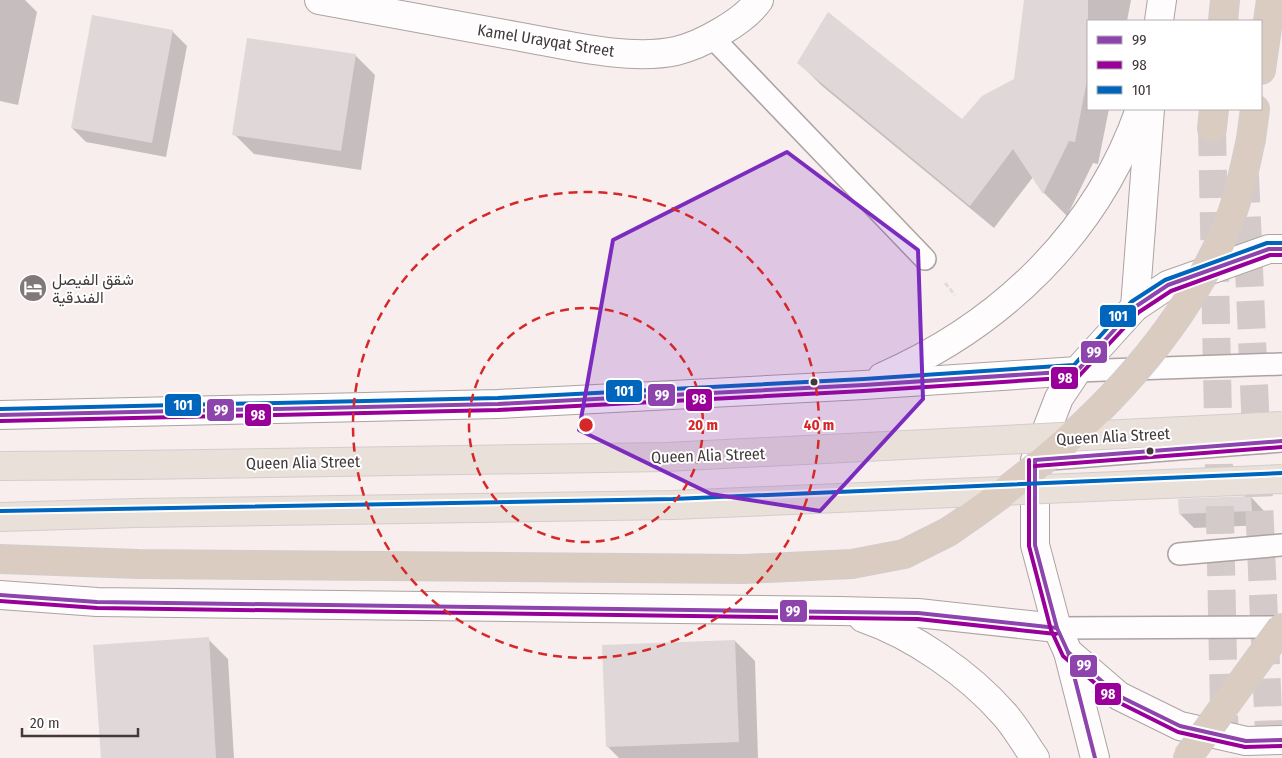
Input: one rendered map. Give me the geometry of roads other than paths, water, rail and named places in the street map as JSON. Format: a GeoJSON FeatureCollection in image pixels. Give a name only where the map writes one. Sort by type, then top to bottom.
{"type":"FeatureCollection","features":[{"type":"Feature","properties":{"kind":"highway"},"geometry":{"type":"LineString","coordinates":[[1223,20],[1225,0]]}},
{"type":"Feature","properties":{"kind":"highway"},"geometry":{"type":"LineString","coordinates":[[1257,20],[1260,0]]}},
{"type":"Feature","properties":{"kind":"highway"},"geometry":{"type":"LineString","coordinates":[[1262,63],[1271,0]]}},
{"type":"Feature","properties":{"kind":"highway"},"geometry":{"type":"LineString","coordinates":[[0,559],[138,564],[744,569],[852,564],[904,554],[948,532],[996,500],[1041,464],[1083,426],[1123,384],[1160,339],[1186,302],[1214,256],[1230,218],[1242,178],[1248,115]]}},
{"type":"Feature","properties":{"kind":"highway"},"geometry":{"type":"LineString","coordinates":[[1187,758],[1282,627]]}},
{"type":"Feature","properties":{"kind":"main road","name":"Kamel Urayqat Street"},"geometry":{"type":"LineString","coordinates":[[319,0],[588,49],[625,53],[675,51],[712,37],[754,7],[758,0]]}},
{"type":"Feature","properties":{"kind":"main road"},"geometry":{"type":"LineString","coordinates":[[1159,20],[1162,0]]}},
{"type":"Feature","properties":{"kind":"main road"},"geometry":{"type":"LineString","coordinates":[[864,385],[922,359],[976,326],[1025,286],[1068,239],[1105,187],[1133,130],[1140,110]]}},
{"type":"Feature","properties":{"kind":"main road"},"geometry":{"type":"LineString","coordinates":[[1135,307],[1150,110]]}},
{"type":"Feature","properties":{"kind":"main road"},"geometry":{"type":"LineString","coordinates":[[1095,758],[1035,546],[1035,460],[1059,398],[1077,371],[1135,307],[1168,285],[1269,249],[1282,249]]}},
{"type":"Feature","properties":{"kind":"main road"},"geometry":{"type":"LineString","coordinates":[[0,415],[498,404],[864,385],[1077,371]]}},
{"type":"Feature","properties":{"kind":"main road","name":"Queen Alia Street"},"geometry":{"type":"LineString","coordinates":[[0,466],[666,457],[1282,426]]}},
{"type":"Feature","properties":{"kind":"main road"},"geometry":{"type":"LineString","coordinates":[[0,517],[136,513],[673,505],[1282,479]]}},
{"type":"Feature","properties":{"kind":"main road"},"geometry":{"type":"LineString","coordinates":[[0,595],[97,602],[918,613],[1062,640],[1119,696],[1180,726],[1246,741],[1282,740]]}},
{"type":"Feature","properties":{"kind":"main road"},"geometry":{"type":"LineString","coordinates":[[840,611],[888,627],[950,664],[1004,714],[1035,758]]}},
{"type":"Feature","properties":{"kind":"lane"},"geometry":{"type":"LineString","coordinates":[[712,37],[925,259]]}},
{"type":"Feature","properties":{"kind":"lane"},"geometry":{"type":"LineString","coordinates":[[1077,371],[1282,364]]}},
{"type":"Feature","properties":{"kind":"lane"},"geometry":{"type":"LineString","coordinates":[[1035,460],[1282,441]]}},
{"type":"Feature","properties":{"kind":"lane"},"geometry":{"type":"LineString","coordinates":[[1179,554],[1282,545]]}},
{"type":"Feature","properties":{"kind":"lane"},"geometry":{"type":"LineString","coordinates":[[1062,640],[1282,627]]}},
{"type":"Feature","properties":{"kind":"tunnel"},"geometry":{"type":"LineString","coordinates":[[1212,128],[1225,758]]}},
{"type":"Feature","properties":{"kind":"tunnel"},"geometry":{"type":"LineString","coordinates":[[1245,175],[1270,758]]}},
{"type":"Feature","properties":{"kind":"place","name":"شقق الفيصل الفندقية"},"geometry":{"type":"Point","coordinates":[33,288]}}]}
